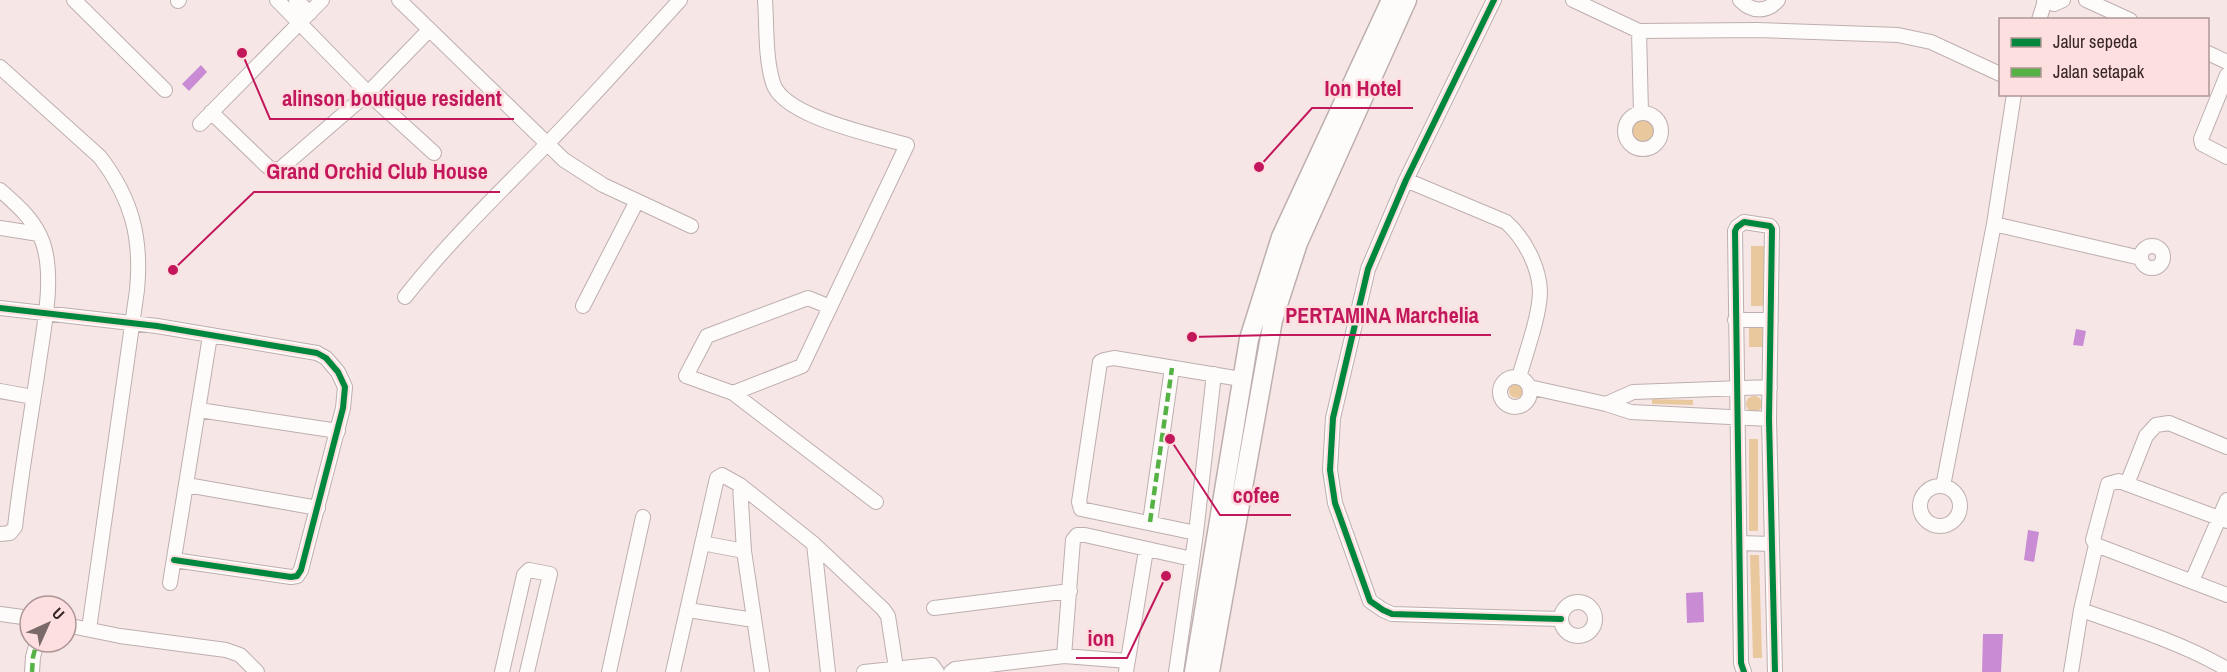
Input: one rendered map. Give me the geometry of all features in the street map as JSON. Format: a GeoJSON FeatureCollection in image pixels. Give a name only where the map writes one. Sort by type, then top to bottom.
{"type":"FeatureCollection","features":[{"type":"Feature","properties":{"kind":"main road"},"geometry":{"type":"LineString","coordinates":[[1194,672],[1189,646],[1249,339],[1281,237],[1391,0]]}},
{"type":"Feature","properties":{"kind":"main road"},"geometry":{"type":"LineString","coordinates":[[1210,672],[1273,320],[1298,243],[1407,0]]}},
{"type":"Feature","properties":{"kind":"street"},"geometry":{"type":"LineString","coordinates":[[74,0],[165,90]]}},
{"type":"Feature","properties":{"kind":"street"},"geometry":{"type":"LineString","coordinates":[[277,0],[305,17]]}},
{"type":"Feature","properties":{"kind":"street"},"geometry":{"type":"LineString","coordinates":[[297,0],[305,17],[368,93],[434,153]]}},
{"type":"Feature","properties":{"kind":"street"},"geometry":{"type":"LineString","coordinates":[[200,124],[322,0]]}},
{"type":"Feature","properties":{"kind":"street"},"geometry":{"type":"LineString","coordinates":[[399,0],[564,160],[637,201],[691,226]]}},
{"type":"Feature","properties":{"kind":"street"},"geometry":{"type":"LineString","coordinates":[[405,297],[432,263],[482,208],[548,143],[680,0]]}},
{"type":"Feature","properties":{"kind":"street"},"geometry":{"type":"LineString","coordinates":[[733,393],[802,366],[907,145],[811,116],[791,106],[781,97],[773,85],[770,69],[765,0]]}},
{"type":"Feature","properties":{"kind":"street"},"geometry":{"type":"LineString","coordinates":[[1494,0],[1406,180],[1368,269],[1333,418],[1330,470],[1335,503],[1363,586],[1370,601],[1383,610],[1392,614],[1561,619]]}},
{"type":"Feature","properties":{"kind":"street"},"geometry":{"type":"LineString","coordinates":[[1573,0],[1639,31],[1757,30],[1898,35],[1931,42],[1999,73]]}},
{"type":"Feature","properties":{"kind":"street"},"geometry":{"type":"LineString","coordinates":[[1740,0],[1745,5],[1759,10],[1768,9],[1778,0]]}},
{"type":"Feature","properties":{"kind":"street"},"geometry":{"type":"LineString","coordinates":[[2040,18],[2045,1],[2054,4],[2063,0]]}},
{"type":"Feature","properties":{"kind":"street"},"geometry":{"type":"LineString","coordinates":[[2086,0],[2126,18]]}},
{"type":"Feature","properties":{"kind":"street"},"geometry":{"type":"LineString","coordinates":[[1757,30],[1759,10]]}},
{"type":"Feature","properties":{"kind":"street"},"geometry":{"type":"LineString","coordinates":[[211,112],[275,170],[284,166],[368,93],[429,30]]}},
{"type":"Feature","properties":{"kind":"street"},"geometry":{"type":"LineString","coordinates":[[1639,31],[1641,113]]}},
{"type":"Feature","properties":{"kind":"street"},"geometry":{"type":"LineString","coordinates":[[2209,53],[2227,62]]}},
{"type":"Feature","properties":{"kind":"street"},"geometry":{"type":"LineString","coordinates":[[0,67],[83,141],[114,175],[129,207],[138,238],[139,267],[132,324],[89,629]]}},
{"type":"Feature","properties":{"kind":"street"},"geometry":{"type":"LineString","coordinates":[[2227,75],[2200,139],[2202,144],[2227,157]]}},
{"type":"Feature","properties":{"kind":"street"},"geometry":{"type":"LineString","coordinates":[[1943,486],[1994,224],[2014,96]]}},
{"type":"Feature","properties":{"kind":"street"},"geometry":{"type":"LineString","coordinates":[[1406,180],[1506,222],[1518,232],[1537,275],[1540,291],[1524,382],[1630,412],[1769,419]]}},
{"type":"Feature","properties":{"kind":"street"},"geometry":{"type":"LineString","coordinates":[[0,190],[21,208],[39,234],[47,264],[45,314],[15,527],[10,533],[0,534]]}},
{"type":"Feature","properties":{"kind":"street"},"geometry":{"type":"LineString","coordinates":[[583,306],[637,201]]}},
{"type":"Feature","properties":{"kind":"street"},"geometry":{"type":"LineString","coordinates":[[1744,672],[1741,663],[1735,320],[1735,231],[1744,222],[1770,226],[1772,229],[1769,419],[1775,672]]}},
{"type":"Feature","properties":{"kind":"street"},"geometry":{"type":"LineString","coordinates":[[1994,224],[2141,258]]}},
{"type":"Feature","properties":{"kind":"street"},"geometry":{"type":"LineString","coordinates":[[0,228],[39,234]]}},
{"type":"Feature","properties":{"kind":"street"},"geometry":{"type":"LineString","coordinates":[[830,308],[808,298],[707,336],[686,376],[733,393],[876,502]]}},
{"type":"Feature","properties":{"kind":"street"},"geometry":{"type":"LineString","coordinates":[[0,308],[157,326],[301,349],[326,358],[338,372],[345,387],[343,408],[302,570],[297,576],[174,560]]}},
{"type":"Feature","properties":{"kind":"street"},"geometry":{"type":"LineString","coordinates":[[1735,320],[1772,320]]}},
{"type":"Feature","properties":{"kind":"street"},"geometry":{"type":"LineString","coordinates":[[170,583],[210,336]]}},
{"type":"Feature","properties":{"kind":"street"},"geometry":{"type":"LineString","coordinates":[[1196,533],[1081,509],[1079,502],[1100,362],[1114,358],[1241,379]]}},
{"type":"Feature","properties":{"kind":"street"},"geometry":{"type":"LineString","coordinates":[[1149,522],[1172,368]]}},
{"type":"Feature","properties":{"kind":"street"},"geometry":{"type":"LineString","coordinates":[[1176,672],[1189,646],[1192,559],[1214,374]]}},
{"type":"Feature","properties":{"kind":"street"},"geometry":{"type":"LineString","coordinates":[[1606,404],[1633,392],[1770,387]]}},
{"type":"Feature","properties":{"kind":"street"},"geometry":{"type":"LineString","coordinates":[[0,391],[33,397]]}},
{"type":"Feature","properties":{"kind":"street"},"geometry":{"type":"LineString","coordinates":[[199,410],[338,432]]}},
{"type":"Feature","properties":{"kind":"street"},"geometry":{"type":"LineString","coordinates":[[2127,484],[2146,436],[2156,424],[2169,423],[2227,447]]}},
{"type":"Feature","properties":{"kind":"street"},"geometry":{"type":"LineString","coordinates":[[673,672],[717,478],[724,476],[740,485],[814,544],[883,609],[888,616],[896,668]]}},
{"type":"Feature","properties":{"kind":"street"},"geometry":{"type":"LineString","coordinates":[[2224,520],[2119,481],[2108,484],[2093,540],[2096,545],[2227,595]]}},
{"type":"Feature","properties":{"kind":"street"},"geometry":{"type":"LineString","coordinates":[[187,485],[318,508]]}},
{"type":"Feature","properties":{"kind":"street"},"geometry":{"type":"LineString","coordinates":[[740,485],[744,551],[762,672]]}},
{"type":"Feature","properties":{"kind":"street"},"geometry":{"type":"LineString","coordinates":[[2192,581],[2224,520],[2227,500]]}},
{"type":"Feature","properties":{"kind":"street"},"geometry":{"type":"LineString","coordinates":[[609,672],[643,517]]}},
{"type":"Feature","properties":{"kind":"street"},"geometry":{"type":"LineString","coordinates":[[1064,656],[1073,540],[1077,535],[1192,559]]}},
{"type":"Feature","properties":{"kind":"street"},"geometry":{"type":"LineString","coordinates":[[702,543],[744,551]]}},
{"type":"Feature","properties":{"kind":"street"},"geometry":{"type":"LineString","coordinates":[[1739,543],[1772,544]]}},
{"type":"Feature","properties":{"kind":"street"},"geometry":{"type":"LineString","coordinates":[[814,544],[828,672]]}},
{"type":"Feature","properties":{"kind":"street"},"geometry":{"type":"LineString","coordinates":[[2071,672],[2081,610],[2096,545]]}},
{"type":"Feature","properties":{"kind":"street"},"geometry":{"type":"LineString","coordinates":[[951,672],[955,669],[1064,656],[1127,666],[1146,550]]}},
{"type":"Feature","properties":{"kind":"street"},"geometry":{"type":"LineString","coordinates":[[502,672],[524,575],[529,570],[538,570],[550,574],[527,672]]}},
{"type":"Feature","properties":{"kind":"street"},"geometry":{"type":"LineString","coordinates":[[934,608],[1070,591]]}},
{"type":"Feature","properties":{"kind":"street"},"geometry":{"type":"LineString","coordinates":[[688,610],[754,620]]}},
{"type":"Feature","properties":{"kind":"street"},"geometry":{"type":"LineString","coordinates":[[2081,610],[2158,637],[2208,659],[2224,669]]}},
{"type":"Feature","properties":{"kind":"street"},"geometry":{"type":"LineString","coordinates":[[0,614],[18,616]]}},
{"type":"Feature","properties":{"kind":"street"},"geometry":{"type":"LineString","coordinates":[[78,627],[120,636],[226,650],[240,655],[257,672]]}},
{"type":"Feature","properties":{"kind":"street"},"geometry":{"type":"LineString","coordinates":[[32,672],[34,654]]}},
{"type":"Feature","properties":{"kind":"street"},"geometry":{"type":"LineString","coordinates":[[864,672],[932,665],[937,672]]}},
{"type":"Feature","properties":{"kind":"shaded area"},"geometry":{"type":"Polygon","coordinates":[[[201,65],[207,72],[189,91],[182,84],[201,65]]]}},
{"type":"Feature","properties":{"kind":"shaded area"},"geometry":{"type":"Polygon","coordinates":[[[1642,119],[1651,123],[1655,132],[1651,141],[1642,145],[1633,141],[1629,132],[1633,123],[1642,119]]]}},
{"type":"Feature","properties":{"kind":"shaded area"},"geometry":{"type":"Polygon","coordinates":[[[1751,246],[1767,246],[1766,306],[1751,306],[1751,246]]]}},
{"type":"Feature","properties":{"kind":"shaded area"},"geometry":{"type":"Polygon","coordinates":[[[1749,327],[1766,328],[1766,347],[1749,347],[1749,327]]]}},
{"type":"Feature","properties":{"kind":"shaded area"},"geometry":{"type":"Polygon","coordinates":[[[2076,329],[2086,331],[2083,346],[2073,345],[2076,329]]]}},
{"type":"Feature","properties":{"kind":"shaded area"},"geometry":{"type":"Polygon","coordinates":[[[1516,384],[1521,386],[1523,391],[1521,396],[1516,398],[1511,396],[1509,391],[1511,386],[1516,384]]]}},
{"type":"Feature","properties":{"kind":"shaded area"},"geometry":{"type":"Polygon","coordinates":[[[1754,396],[1762,404],[1754,412],[1746,404],[1754,396]]]}},
{"type":"Feature","properties":{"kind":"shaded area"},"geometry":{"type":"Polygon","coordinates":[[[1652,399],[1693,400],[1693,405],[1652,404],[1652,399]]]}},
{"type":"Feature","properties":{"kind":"shaded area"},"geometry":{"type":"Polygon","coordinates":[[[1749,439],[1758,439],[1758,531],[1749,531],[1749,439]]]}},
{"type":"Feature","properties":{"kind":"shaded area"},"geometry":{"type":"Polygon","coordinates":[[[2028,530],[2039,532],[2034,562],[2024,560],[2028,530]]]}},
{"type":"Feature","properties":{"kind":"shaded area"},"geometry":{"type":"Polygon","coordinates":[[[1750,555],[1759,555],[1762,658],[1753,658],[1750,555]]]}},
{"type":"Feature","properties":{"kind":"shaded area"},"geometry":{"type":"Polygon","coordinates":[[[1703,592],[1704,622],[1687,623],[1686,593],[1703,592]]]}},
{"type":"Feature","properties":{"kind":"shaded area"},"geometry":{"type":"Polygon","coordinates":[[[1983,634],[2003,634],[2001,672],[1982,672],[1983,634]]]}},
{"type":"Feature","properties":{"kind":"marked path"},"geometry":{"type":"LineString","coordinates":[[1150,522],[1172,368]]}},
{"type":"Feature","properties":{"kind":"marked path"},"geometry":{"type":"LineString","coordinates":[[32,672],[34,654]]}},
{"type":"Feature","properties":{"kind":"cycle path"},"geometry":{"type":"LineString","coordinates":[[1494,0],[1406,180],[1368,269],[1333,418],[1330,470],[1335,503],[1370,601],[1383,610],[1392,614],[1561,619]]}},
{"type":"Feature","properties":{"kind":"cycle path"},"geometry":{"type":"LineString","coordinates":[[1744,672],[1741,663],[1735,231],[1744,222],[1770,226],[1772,229],[1769,419],[1775,672]]}},
{"type":"Feature","properties":{"kind":"cycle path"},"geometry":{"type":"LineString","coordinates":[[0,308],[157,326],[317,353],[326,358],[338,372],[345,387],[343,408],[301,570],[297,576],[174,560]]}},
{"type":"Feature","properties":{"kind":"place","name":"alinson boutique resident"},"geometry":{"type":"Point","coordinates":[242,53]}},
{"type":"Feature","properties":{"kind":"place","name":"Ion Hotel"},"geometry":{"type":"Point","coordinates":[1259,167]}},
{"type":"Feature","properties":{"kind":"place","name":"Grand Orchid Club House"},"geometry":{"type":"Point","coordinates":[173,270]}},
{"type":"Feature","properties":{"kind":"place","name":"PERTAMINA Marchelia"},"geometry":{"type":"Point","coordinates":[1192,337]}},
{"type":"Feature","properties":{"kind":"place","name":"cofee"},"geometry":{"type":"Point","coordinates":[1170,439]}},
{"type":"Feature","properties":{"kind":"place","name":"ion"},"geometry":{"type":"Point","coordinates":[1166,576]}}]}
